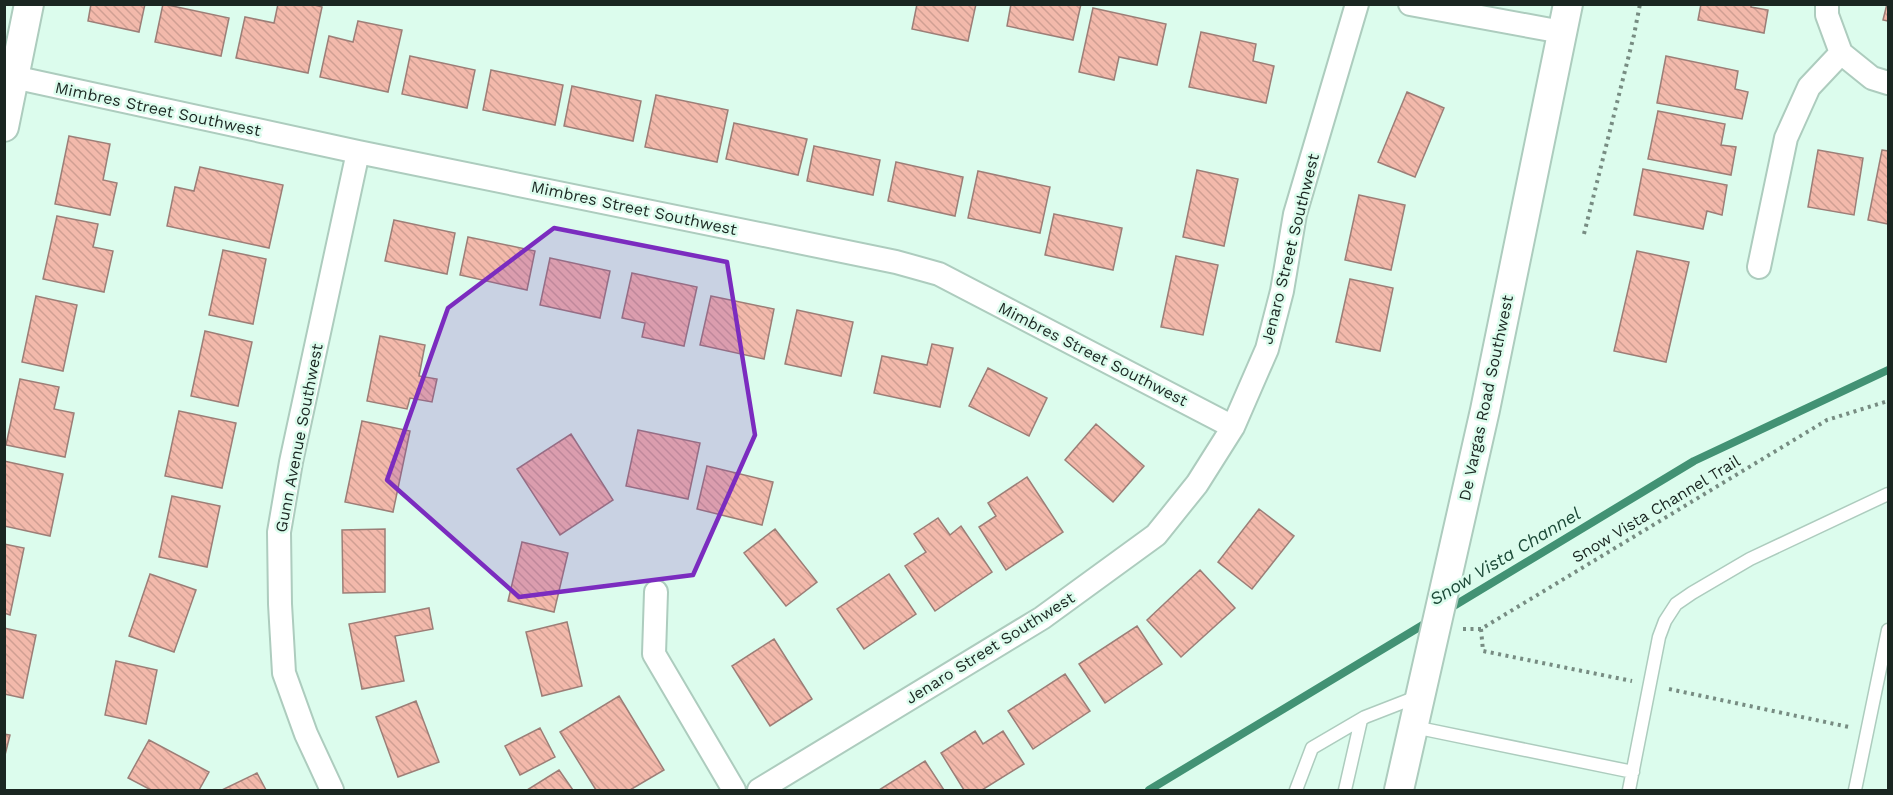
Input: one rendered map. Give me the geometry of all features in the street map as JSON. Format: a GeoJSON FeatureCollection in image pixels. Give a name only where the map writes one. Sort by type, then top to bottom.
{"type":"FeatureCollection","features":[{"type":"Feature","properties":{"kind":"street"},"geometry":{"type":"LineString","coordinates":[[4,127],[9,76],[28,4]]}},
{"type":"Feature","properties":{"kind":"street","name":"Jenaro Street Southwest"},"geometry":{"type":"LineString","coordinates":[[759,790],[1042,618],[1156,535],[1197,484],[1233,427],[1267,349],[1282,291],[1295,214],[1357,4]]}},
{"type":"Feature","properties":{"kind":"street"},"geometry":{"type":"LineString","coordinates":[[1410,4],[1562,32]]}},
{"type":"Feature","properties":{"kind":"street","name":"De Vargas Road Southwest"},"geometry":{"type":"LineString","coordinates":[[1399,790],[1485,410],[1568,4]]}},
{"type":"Feature","properties":{"kind":"street"},"geometry":{"type":"LineString","coordinates":[[1827,4],[1827,15],[1841,53],[1872,78],[1888,83]]}},
{"type":"Feature","properties":{"kind":"street"},"geometry":{"type":"LineString","coordinates":[[1760,267],[1786,138],[1809,87],[1841,53]]}},
{"type":"Feature","properties":{"kind":"street","name":"Mimbres Street Southwest"},"geometry":{"type":"LineString","coordinates":[[9,76],[358,152],[896,262],[939,274],[1233,427]]}},
{"type":"Feature","properties":{"kind":"street","name":"Gunn Avenue Southwest"},"geometry":{"type":"LineString","coordinates":[[332,790],[306,734],[284,673],[279,532],[291,462],[358,152]]}},
{"type":"Feature","properties":{"kind":"street"},"geometry":{"type":"LineString","coordinates":[[656,592],[654,654],[734,790]]}},
{"type":"Feature","properties":{"kind":"lane"},"geometry":{"type":"LineString","coordinates":[[1629,790],[1659,637],[1665,621],[1676,604],[1692,592],[1750,559],[1888,494]]}},
{"type":"Feature","properties":{"kind":"lane"},"geometry":{"type":"LineString","coordinates":[[1855,790],[1888,630]]}},
{"type":"Feature","properties":{"kind":"lane"},"geometry":{"type":"LineString","coordinates":[[1296,790],[1312,748],[1361,720],[1422,690]]}},
{"type":"Feature","properties":{"kind":"lane"},"geometry":{"type":"LineString","coordinates":[[1345,790],[1361,720]]}},
{"type":"Feature","properties":{"kind":"lane"},"geometry":{"type":"LineString","coordinates":[[1413,727],[1633,772]]}},
{"type":"Feature","properties":{"kind":"path"},"geometry":{"type":"LineString","coordinates":[[1584,234],[1640,4]]}},
{"type":"Feature","properties":{"kind":"path","name":"Snow Vista Channel Trail"},"geometry":{"type":"LineString","coordinates":[[1481,629],[1827,420],[1888,401]]}},
{"type":"Feature","properties":{"kind":"path"},"geometry":{"type":"LineString","coordinates":[[1435,629],[1481,629],[1484,651],[1868,731]]}},
{"type":"Feature","properties":{"kind":"highlighted area"},"geometry":{"type":"Polygon","coordinates":[[[554,228],[727,262],[755,435],[693,575],[519,597],[387,480],[448,308],[554,228]]]}},
{"type":"Feature","properties":{"kind":"building"},"geometry":{"type":"Polygon","coordinates":[[[91,4],[145,4],[139,32],[88,21],[91,4]]]}},
{"type":"Feature","properties":{"kind":"building"},"geometry":{"type":"Polygon","coordinates":[[[163,4],[229,18],[221,56],[155,42],[163,4]]]}},
{"type":"Feature","properties":{"kind":"building"},"geometry":{"type":"Polygon","coordinates":[[[278,4],[311,4],[322,7],[308,73],[236,58],[245,17],[274,23],[278,4]]]}},
{"type":"Feature","properties":{"kind":"building"},"geometry":{"type":"Polygon","coordinates":[[[917,4],[976,4],[968,41],[912,29],[917,4]]]}},
{"type":"Feature","properties":{"kind":"building"},"geometry":{"type":"Polygon","coordinates":[[[1011,4],[1081,4],[1073,40],[1007,26],[1011,4]]]}},
{"type":"Feature","properties":{"kind":"building"},"geometry":{"type":"Polygon","coordinates":[[[1701,4],[1751,4],[1751,7],[1768,10],[1764,33],[1698,20],[1701,4]]]}},
{"type":"Feature","properties":{"kind":"building"},"geometry":{"type":"Polygon","coordinates":[[[1888,4],[1888,21],[1883,20],[1888,4]]]}},
{"type":"Feature","properties":{"kind":"building"},"geometry":{"type":"Polygon","coordinates":[[[1093,8],[1166,24],[1157,65],[1119,57],[1114,80],[1079,72],[1093,8]]]}},
{"type":"Feature","properties":{"kind":"building"},"geometry":{"type":"Polygon","coordinates":[[[358,21],[402,30],[388,92],[320,77],[329,36],[353,42],[358,21]]]}},
{"type":"Feature","properties":{"kind":"building"},"geometry":{"type":"Polygon","coordinates":[[[1201,32],[1256,44],[1253,61],[1274,66],[1266,103],[1189,87],[1201,32]]]}},
{"type":"Feature","properties":{"kind":"building"},"geometry":{"type":"Polygon","coordinates":[[[410,56],[475,70],[467,108],[402,94],[410,56]]]}},
{"type":"Feature","properties":{"kind":"building"},"geometry":{"type":"Polygon","coordinates":[[[1666,56],[1738,71],[1735,89],[1748,92],[1742,119],[1657,103],[1666,56]]]}},
{"type":"Feature","properties":{"kind":"building"},"geometry":{"type":"Polygon","coordinates":[[[491,70],[563,85],[555,125],[483,110],[491,70]]]}},
{"type":"Feature","properties":{"kind":"building"},"geometry":{"type":"Polygon","coordinates":[[[572,86],[641,101],[633,141],[564,126],[572,86]]]}},
{"type":"Feature","properties":{"kind":"building"},"geometry":{"type":"Polygon","coordinates":[[[1407,92],[1444,108],[1415,177],[1378,162],[1407,92]]]}},
{"type":"Feature","properties":{"kind":"building"},"geometry":{"type":"Polygon","coordinates":[[[656,95],[728,110],[717,162],[645,147],[656,95]]]}},
{"type":"Feature","properties":{"kind":"building"},"geometry":{"type":"Polygon","coordinates":[[[1658,111],[1725,124],[1721,145],[1736,147],[1731,175],[1648,159],[1658,111]]]}},
{"type":"Feature","properties":{"kind":"building"},"geometry":{"type":"Polygon","coordinates":[[[734,123],[807,139],[798,175],[726,159],[734,123]]]}},
{"type":"Feature","properties":{"kind":"building"},"geometry":{"type":"Polygon","coordinates":[[[69,136],[110,144],[103,180],[117,183],[110,215],[55,204],[69,136]]]}},
{"type":"Feature","properties":{"kind":"building"},"geometry":{"type":"Polygon","coordinates":[[[814,146],[880,160],[873,195],[807,181],[814,146]]]}},
{"type":"Feature","properties":{"kind":"building"},"geometry":{"type":"Polygon","coordinates":[[[1818,150],[1863,158],[1854,215],[1808,207],[1818,150]]]}},
{"type":"Feature","properties":{"kind":"building"},"geometry":{"type":"Polygon","coordinates":[[[1882,150],[1888,151],[1888,224],[1868,220],[1882,150]]]}},
{"type":"Feature","properties":{"kind":"building"},"geometry":{"type":"Polygon","coordinates":[[[896,162],[963,177],[955,216],[888,201],[896,162]]]}},
{"type":"Feature","properties":{"kind":"building"},"geometry":{"type":"Polygon","coordinates":[[[200,167],[283,185],[269,248],[167,226],[175,187],[194,191],[200,167]]]}},
{"type":"Feature","properties":{"kind":"building"},"geometry":{"type":"Polygon","coordinates":[[[1643,169],[1727,185],[1722,215],[1707,211],[1703,229],[1634,215],[1643,169]]]}},
{"type":"Feature","properties":{"kind":"building"},"geometry":{"type":"Polygon","coordinates":[[[1197,170],[1238,179],[1224,246],[1183,237],[1197,170]]]}},
{"type":"Feature","properties":{"kind":"building"},"geometry":{"type":"Polygon","coordinates":[[[978,171],[1050,187],[1040,233],[968,218],[978,171]]]}},
{"type":"Feature","properties":{"kind":"building"},"geometry":{"type":"Polygon","coordinates":[[[1359,195],[1405,205],[1391,270],[1345,260],[1359,195]]]}},
{"type":"Feature","properties":{"kind":"building"},"geometry":{"type":"Polygon","coordinates":[[[1054,214],[1122,228],[1113,270],[1045,255],[1054,214]]]}},
{"type":"Feature","properties":{"kind":"building"},"geometry":{"type":"Polygon","coordinates":[[[57,216],[98,224],[93,247],[113,251],[104,292],[43,279],[57,216]]]}},
{"type":"Feature","properties":{"kind":"building"},"geometry":{"type":"Polygon","coordinates":[[[394,220],[455,233],[447,274],[385,261],[394,220]]]}},
{"type":"Feature","properties":{"kind":"building"},"geometry":{"type":"Polygon","coordinates":[[[468,237],[535,251],[527,290],[460,275],[468,237]]]}},
{"type":"Feature","properties":{"kind":"building"},"geometry":{"type":"Polygon","coordinates":[[[223,250],[266,259],[253,324],[209,315],[223,250]]]}},
{"type":"Feature","properties":{"kind":"building"},"geometry":{"type":"Polygon","coordinates":[[[1637,251],[1689,262],[1666,362],[1614,351],[1637,251]]]}},
{"type":"Feature","properties":{"kind":"building"},"geometry":{"type":"Polygon","coordinates":[[[1176,256],[1218,265],[1203,335],[1161,327],[1176,256]]]}},
{"type":"Feature","properties":{"kind":"building"},"geometry":{"type":"Polygon","coordinates":[[[550,258],[610,271],[600,318],[540,305],[550,258]]]}},
{"type":"Feature","properties":{"kind":"building"},"geometry":{"type":"Polygon","coordinates":[[[632,273],[697,287],[684,346],[642,337],[645,323],[622,318],[632,273]]]}},
{"type":"Feature","properties":{"kind":"building"},"geometry":{"type":"Polygon","coordinates":[[[1350,279],[1393,288],[1380,351],[1336,342],[1350,279]]]}},
{"type":"Feature","properties":{"kind":"building"},"geometry":{"type":"Polygon","coordinates":[[[36,296],[77,305],[63,371],[22,362],[36,296]]]}},
{"type":"Feature","properties":{"kind":"building"},"geometry":{"type":"Polygon","coordinates":[[[711,296],[774,309],[764,359],[700,345],[711,296]]]}},
{"type":"Feature","properties":{"kind":"building"},"geometry":{"type":"Polygon","coordinates":[[[797,310],[853,322],[841,376],[785,364],[797,310]]]}},
{"type":"Feature","properties":{"kind":"building"},"geometry":{"type":"Polygon","coordinates":[[[205,331],[252,342],[238,406],[191,396],[205,331]]]}},
{"type":"Feature","properties":{"kind":"building"},"geometry":{"type":"Polygon","coordinates":[[[380,336],[425,345],[419,376],[437,379],[432,402],[410,398],[407,409],[367,401],[380,336]]]}},
{"type":"Feature","properties":{"kind":"building"},"geometry":{"type":"Polygon","coordinates":[[[932,344],[953,348],[940,407],[874,393],[882,356],[927,365],[932,344]]]}},
{"type":"Feature","properties":{"kind":"building"},"geometry":{"type":"Polygon","coordinates":[[[988,368],[1047,398],[1029,436],[969,406],[988,368]]]}},
{"type":"Feature","properties":{"kind":"building"},"geometry":{"type":"Polygon","coordinates":[[[20,379],[59,387],[54,409],[74,413],[65,457],[6,445],[20,379]]]}},
{"type":"Feature","properties":{"kind":"building"},"geometry":{"type":"Polygon","coordinates":[[[179,411],[236,423],[222,488],[165,476],[179,411]]]}},
{"type":"Feature","properties":{"kind":"building"},"geometry":{"type":"Polygon","coordinates":[[[362,421],[410,431],[393,512],[345,502],[362,421]]]}},
{"type":"Feature","properties":{"kind":"building"},"geometry":{"type":"Polygon","coordinates":[[[1096,424],[1144,466],[1113,502],[1065,460],[1096,424]]]}},
{"type":"Feature","properties":{"kind":"building"},"geometry":{"type":"Polygon","coordinates":[[[638,430],[700,443],[688,499],[626,486],[638,430]]]}},
{"type":"Feature","properties":{"kind":"building"},"geometry":{"type":"Polygon","coordinates":[[[571,434],[613,500],[560,535],[517,469],[571,434]]]}},
{"type":"Feature","properties":{"kind":"building"},"geometry":{"type":"Polygon","coordinates":[[[4,461],[63,474],[50,536],[4,526],[4,461]]]}},
{"type":"Feature","properties":{"kind":"building"},"geometry":{"type":"Polygon","coordinates":[[[707,466],[773,482],[762,525],[697,509],[707,466]]]}},
{"type":"Feature","properties":{"kind":"building"},"geometry":{"type":"Polygon","coordinates":[[[1027,477],[1063,532],[1006,570],[979,527],[996,516],[988,503],[1027,477]]]}},
{"type":"Feature","properties":{"kind":"building"},"geometry":{"type":"Polygon","coordinates":[[[172,496],[220,506],[207,567],[159,557],[172,496]]]}},
{"type":"Feature","properties":{"kind":"building"},"geometry":{"type":"Polygon","coordinates":[[[1259,509],[1294,536],[1252,589],[1218,562],[1259,509]]]}},
{"type":"Feature","properties":{"kind":"building"},"geometry":{"type":"Polygon","coordinates":[[[938,518],[950,535],[961,526],[992,572],[935,611],[905,566],[926,552],[914,534],[938,518]]]}},
{"type":"Feature","properties":{"kind":"building"},"geometry":{"type":"Polygon","coordinates":[[[385,529],[385,592],[343,593],[342,530],[385,529]]]}},
{"type":"Feature","properties":{"kind":"building"},"geometry":{"type":"Polygon","coordinates":[[[775,529],[817,582],[786,606],[744,553],[775,529]]]}},
{"type":"Feature","properties":{"kind":"building"},"geometry":{"type":"Polygon","coordinates":[[[522,542],[568,553],[554,612],[508,601],[522,542]]]}},
{"type":"Feature","properties":{"kind":"building"},"geometry":{"type":"Polygon","coordinates":[[[4,544],[24,548],[10,615],[4,613],[4,544]]]}},
{"type":"Feature","properties":{"kind":"building"},"geometry":{"type":"Polygon","coordinates":[[[1200,570],[1235,608],[1181,657],[1147,620],[1200,570]]]}},
{"type":"Feature","properties":{"kind":"building"},"geometry":{"type":"Polygon","coordinates":[[[150,574],[196,590],[174,652],[129,636],[150,574]]]}},
{"type":"Feature","properties":{"kind":"building"},"geometry":{"type":"Polygon","coordinates":[[[889,574],[916,614],[864,649],[837,609],[889,574]]]}},
{"type":"Feature","properties":{"kind":"building"},"geometry":{"type":"Polygon","coordinates":[[[429,608],[433,629],[395,636],[404,681],[362,689],[349,624],[429,608]]]}},
{"type":"Feature","properties":{"kind":"building"},"geometry":{"type":"Polygon","coordinates":[[[567,622],[582,686],[542,696],[526,632],[567,622]]]}},
{"type":"Feature","properties":{"kind":"building"},"geometry":{"type":"Polygon","coordinates":[[[1137,626],[1162,664],[1105,703],[1079,664],[1137,626]]]}},
{"type":"Feature","properties":{"kind":"building"},"geometry":{"type":"Polygon","coordinates":[[[4,628],[36,635],[23,698],[4,694],[4,628]]]}},
{"type":"Feature","properties":{"kind":"building"},"geometry":{"type":"Polygon","coordinates":[[[774,639],[812,699],[770,726],[732,666],[774,639]]]}},
{"type":"Feature","properties":{"kind":"building"},"geometry":{"type":"Polygon","coordinates":[[[116,661],[157,670],[146,724],[105,715],[116,661]]]}},
{"type":"Feature","properties":{"kind":"building"},"geometry":{"type":"Polygon","coordinates":[[[1065,674],[1090,711],[1033,749],[1008,711],[1065,674]]]}},
{"type":"Feature","properties":{"kind":"building"},"geometry":{"type":"Polygon","coordinates":[[[619,696],[664,770],[630,790],[596,790],[560,732],[619,696]]]}},
{"type":"Feature","properties":{"kind":"building"},"geometry":{"type":"Polygon","coordinates":[[[416,701],[439,762],[398,777],[376,717],[416,701]]]}},
{"type":"Feature","properties":{"kind":"building"},"geometry":{"type":"Polygon","coordinates":[[[540,728],[555,757],[520,775],[505,746],[540,728]]]}},
{"type":"Feature","properties":{"kind":"building"},"geometry":{"type":"Polygon","coordinates":[[[975,731],[983,744],[1003,731],[1024,764],[982,790],[964,790],[941,753],[975,731]]]}},
{"type":"Feature","properties":{"kind":"building"},"geometry":{"type":"Polygon","coordinates":[[[4,734],[10,735],[4,759],[4,734]]]}},
{"type":"Feature","properties":{"kind":"building"},"geometry":{"type":"Polygon","coordinates":[[[149,740],[209,772],[199,790],[151,790],[128,778],[149,740]]]}},
{"type":"Feature","properties":{"kind":"building"},"geometry":{"type":"Polygon","coordinates":[[[925,761],[944,790],[879,790],[925,761]]]}},
{"type":"Feature","properties":{"kind":"building"},"geometry":{"type":"Polygon","coordinates":[[[559,770],[573,790],[527,790],[559,770]]]}},
{"type":"Feature","properties":{"kind":"building"},"geometry":{"type":"Polygon","coordinates":[[[257,773],[266,790],[222,790],[257,773]]]}},
{"type":"Feature","properties":{"kind":"waterway","name":"Snow Vista Channel"},"geometry":{"type":"LineString","coordinates":[[1447,610],[1694,461],[1888,370]]}},
{"type":"Feature","properties":{"kind":"waterway","name":"Snow Vista Channel"},"geometry":{"type":"LineString","coordinates":[[1149,790],[1431,620]]}}]}
